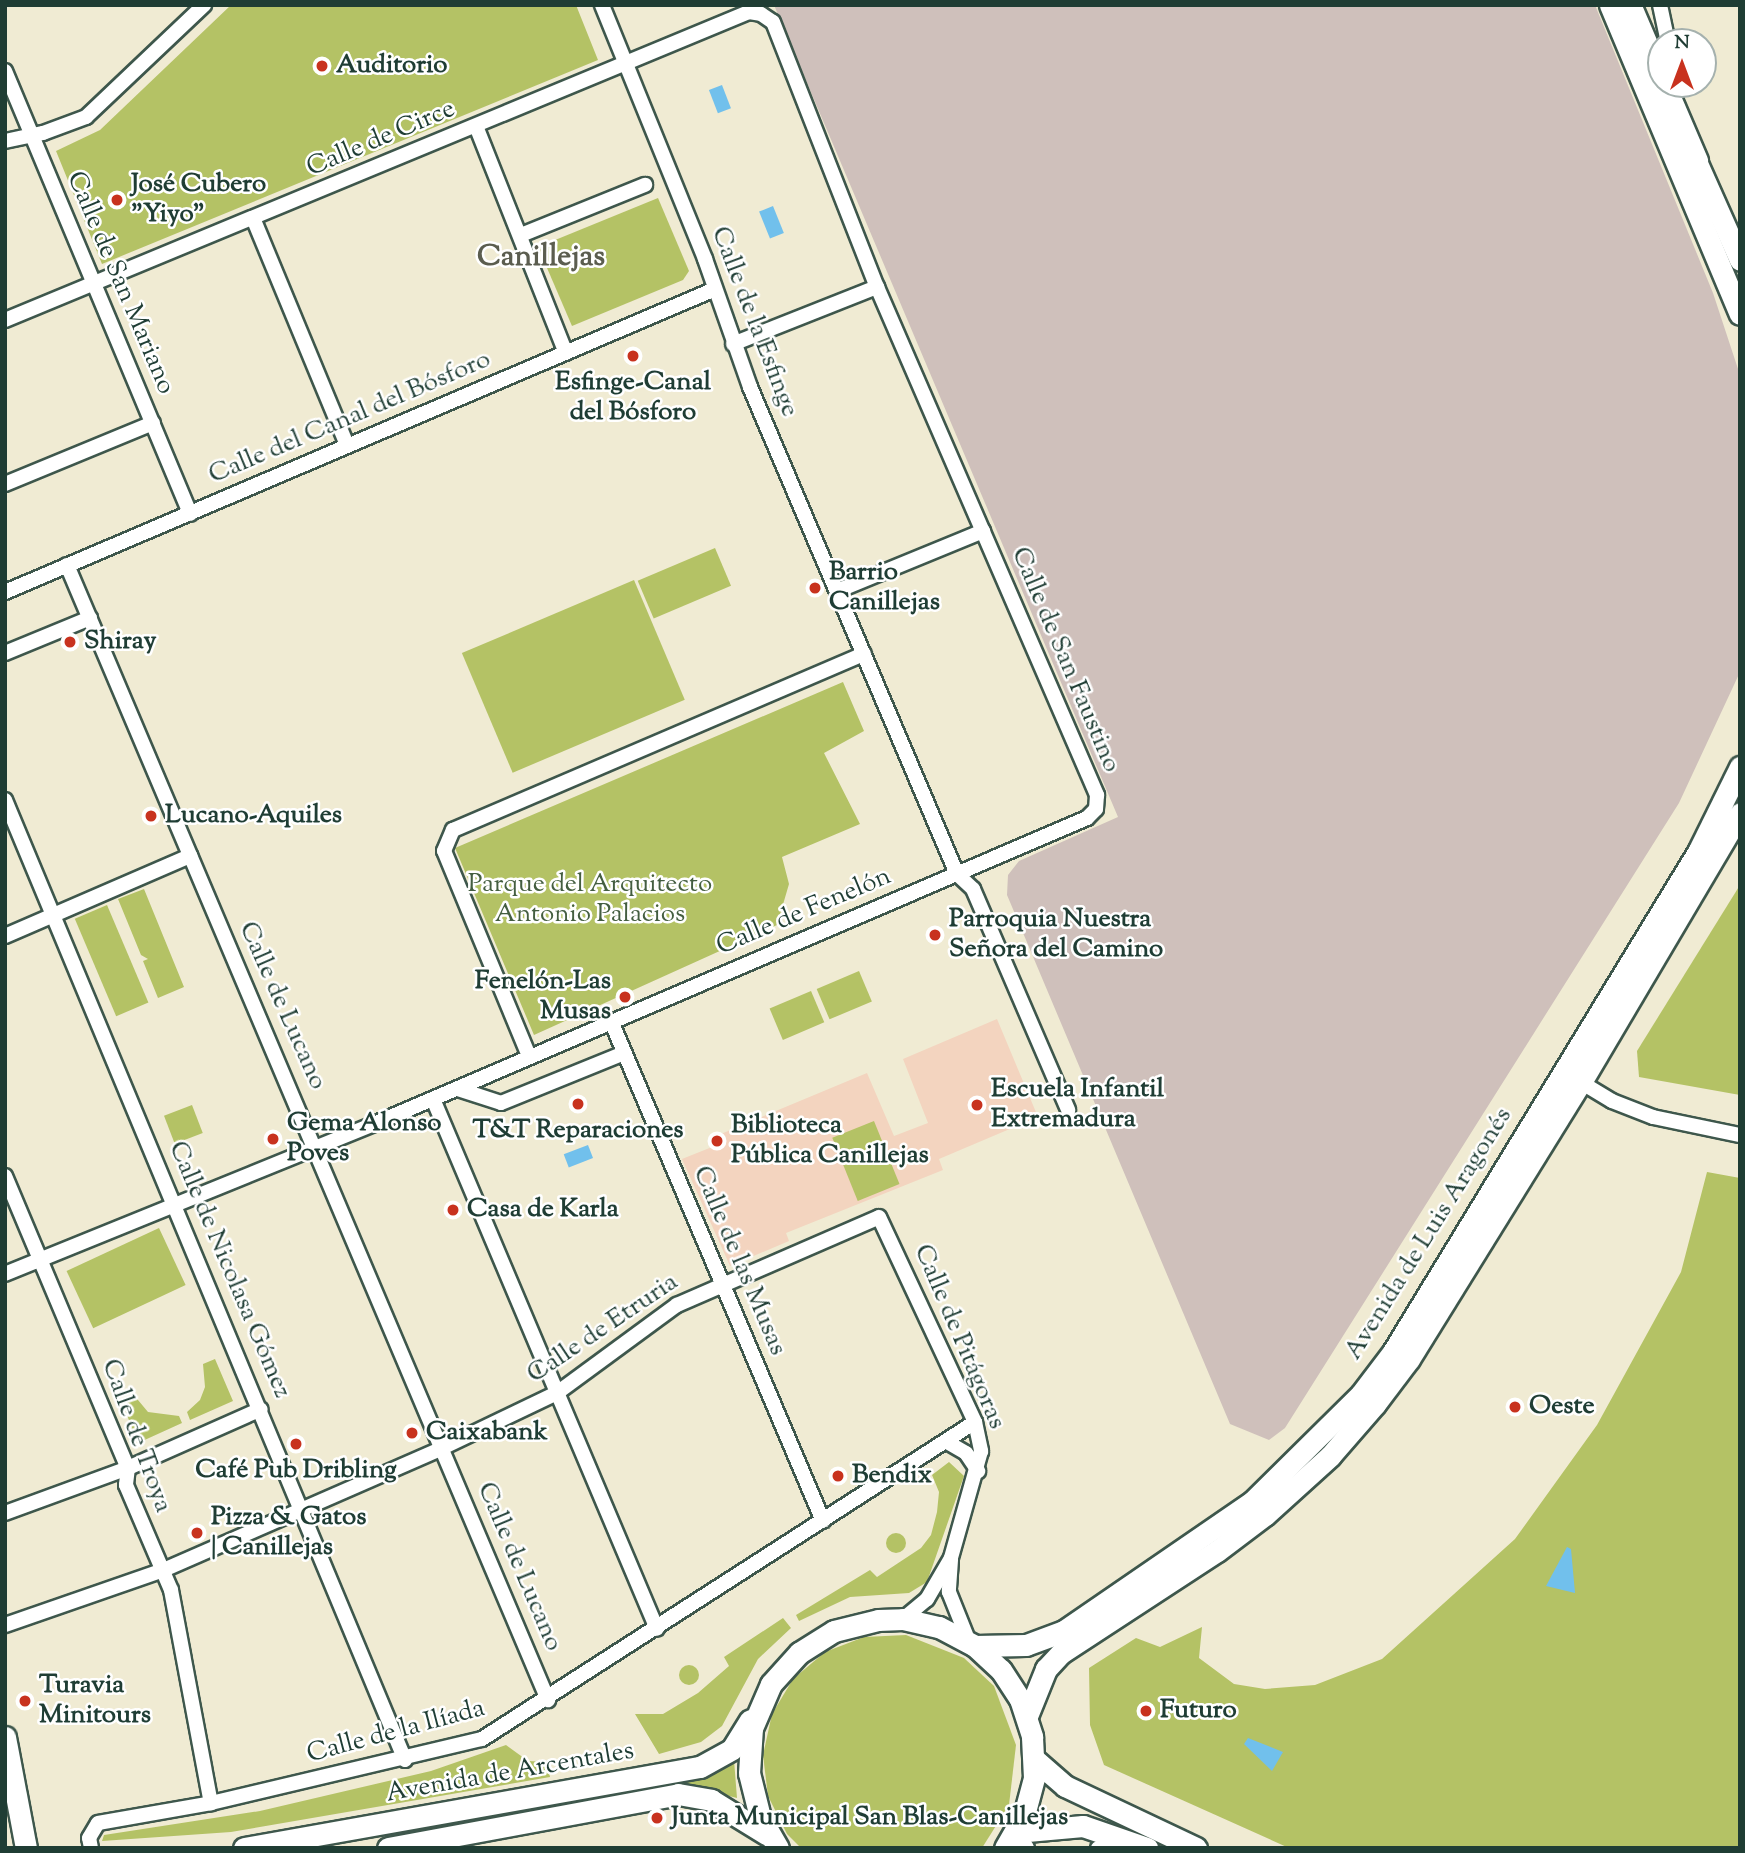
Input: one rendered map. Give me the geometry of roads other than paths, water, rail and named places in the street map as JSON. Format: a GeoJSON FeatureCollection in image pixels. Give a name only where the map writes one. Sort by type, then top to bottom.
{"type":"FeatureCollection","features":[{"type":"Feature","properties":{"kind":"highway"},"geometry":{"type":"LineString","coordinates":[[1629,5],[1647,47]]}},
{"type":"Feature","properties":{"kind":"highway"},"geometry":{"type":"LineString","coordinates":[[1669,98],[1696,161]]}},
{"type":"Feature","properties":{"kind":"main road"},"geometry":{"type":"LineString","coordinates":[[1611,5],[1740,314]]}},
{"type":"Feature","properties":{"kind":"main road"},"geometry":{"type":"LineString","coordinates":[[1696,161],[1740,260]]}},
{"type":"Feature","properties":{"kind":"main road","name":"Avenida de Luis Aragonés"},"geometry":{"type":"LineString","coordinates":[[1027,1716],[1046,1669],[1061,1653],[1217,1551],[1265,1515],[1330,1456],[1376,1404],[1409,1359],[1572,1077],[1698,852],[1740,767]]}},
{"type":"Feature","properties":{"kind":"main road","name":"Avenida de Luis Aragonés"},"geometry":{"type":"LineString","coordinates":[[972,1644],[1026,1645],[1064,1631],[1206,1537],[1317,1443],[1393,1352],[1740,813]]}},
{"type":"Feature","properties":{"kind":"main road","name":"Avenida de Arcentales"},"geometry":{"type":"LineString","coordinates":[[244,1848],[700,1767],[732,1749],[785,1665],[815,1641],[853,1624],[903,1619],[939,1627],[972,1644]]}},
{"type":"Feature","properties":{"kind":"main road"},"geometry":{"type":"LineString","coordinates":[[972,1644],[1012,1684],[1027,1716],[1034,1759],[1030,1797],[1016,1843]]}},
{"type":"Feature","properties":{"kind":"main road"},"geometry":{"type":"LineString","coordinates":[[759,1707],[752,1728],[749,1773],[773,1843]]}},
{"type":"Feature","properties":{"kind":"main road"},"geometry":{"type":"LineString","coordinates":[[5,1737],[26,1848]]}},
{"type":"Feature","properties":{"kind":"main road"},"geometry":{"type":"LineString","coordinates":[[1034,1759],[1065,1787],[1196,1848]]}},
{"type":"Feature","properties":{"kind":"main road","name":"Avenida de Arcentales"},"geometry":{"type":"LineString","coordinates":[[388,1848],[678,1794],[711,1800],[773,1843]]}},
{"type":"Feature","properties":{"kind":"main road"},"geometry":{"type":"LineString","coordinates":[[5,1806],[13,1848]]}},
{"type":"Feature","properties":{"kind":"main road"},"geometry":{"type":"LineString","coordinates":[[1016,1843],[1083,1826],[1126,1838],[1147,1848]]}},
{"type":"Feature","properties":{"kind":"street"},"geometry":{"type":"LineString","coordinates":[[5,141],[86,117],[204,5]]}},
{"type":"Feature","properties":{"kind":"street","name":"Calle de la Esfinge"},"geometry":{"type":"LineString","coordinates":[[602,5],[715,289],[733,344],[837,591],[957,874],[973,889],[1068,1110]]}},
{"type":"Feature","properties":{"kind":"street"},"geometry":{"type":"LineString","coordinates":[[1660,5],[1665,28]]}},
{"type":"Feature","properties":{"kind":"street","name":"Calle de Circe"},"geometry":{"type":"LineString","coordinates":[[5,320],[627,65],[749,12],[774,22]]}},
{"type":"Feature","properties":{"kind":"street","name":"Calle de San Faustino"},"geometry":{"type":"LineString","coordinates":[[774,22],[877,287],[1097,795],[1096,809]]}},
{"type":"Feature","properties":{"kind":"street","name":"Calle de San Mariano"},"geometry":{"type":"LineString","coordinates":[[5,71],[190,514]]}},
{"type":"Feature","properties":{"kind":"street"},"geometry":{"type":"LineString","coordinates":[[1680,98],[1696,161]]}},
{"type":"Feature","properties":{"kind":"street"},"geometry":{"type":"LineString","coordinates":[[476,126],[566,353]]}},
{"type":"Feature","properties":{"kind":"street"},"geometry":{"type":"LineString","coordinates":[[521,235],[645,186]]}},
{"type":"Feature","properties":{"kind":"street"},"geometry":{"type":"LineString","coordinates":[[253,218],[347,445]]}},
{"type":"Feature","properties":{"kind":"street"},"geometry":{"type":"LineString","coordinates":[[733,344],[877,287]]}},
{"type":"Feature","properties":{"kind":"street","name":"Calle del Canal del Bósforo"},"geometry":{"type":"LineString","coordinates":[[5,592],[715,289]]}},
{"type":"Feature","properties":{"kind":"street"},"geometry":{"type":"LineString","coordinates":[[5,484],[153,423]]}},
{"type":"Feature","properties":{"kind":"street","name":"Calle de San Faustino"},"geometry":{"type":"LineString","coordinates":[[837,591],[983,531]]}},
{"type":"Feature","properties":{"kind":"street","name":"Calle de Lucano"},"geometry":{"type":"LineString","coordinates":[[67,565],[548,1700]]}},
{"type":"Feature","properties":{"kind":"street"},"geometry":{"type":"LineString","coordinates":[[5,653],[90,618]]}},
{"type":"Feature","properties":{"kind":"street"},"geometry":{"type":"LineString","coordinates":[[529,1056],[444,851],[453,830],[864,654]]}},
{"type":"Feature","properties":{"kind":"street","name":"Calle de Nicolasa Gómez"},"geometry":{"type":"LineString","coordinates":[[5,800],[405,1760]]}},
{"type":"Feature","properties":{"kind":"street","name":"Calle de Fenelón"},"geometry":{"type":"LineString","coordinates":[[5,1274],[458,1089],[529,1056],[1087,818],[1096,809]]}},
{"type":"Feature","properties":{"kind":"street"},"geometry":{"type":"LineString","coordinates":[[5,936],[190,856]]}},
{"type":"Feature","properties":{"kind":"street","name":"Calle de las Musas"},"geometry":{"type":"LineString","coordinates":[[611,1021],[823,1521]]}},
{"type":"Feature","properties":{"kind":"street"},"geometry":{"type":"LineString","coordinates":[[458,1089],[500,1103],[624,1053]]}},
{"type":"Feature","properties":{"kind":"street"},"geometry":{"type":"LineString","coordinates":[[1572,1077],[1653,1117],[1740,1135]]}},
{"type":"Feature","properties":{"kind":"street"},"geometry":{"type":"LineString","coordinates":[[433,1099],[657,1629]]}},
{"type":"Feature","properties":{"kind":"street","name":"Calle de Troya"},"geometry":{"type":"LineString","coordinates":[[5,1176],[128,1468],[126,1485],[161,1572],[171,1590],[211,1803]]}},
{"type":"Feature","properties":{"kind":"street","name":"Calle de Etruria"},"geometry":{"type":"LineString","coordinates":[[5,1625],[161,1572],[442,1448],[557,1393],[677,1305],[722,1283],[879,1217]]}},
{"type":"Feature","properties":{"kind":"street","name":"Calle de Pitágoras"},"geometry":{"type":"LineString","coordinates":[[879,1217],[975,1422],[981,1451],[978,1471],[951,1558],[927,1599],[903,1619]]}},
{"type":"Feature","properties":{"kind":"street"},"geometry":{"type":"LineString","coordinates":[[5,1513],[128,1468],[261,1409]]}},
{"type":"Feature","properties":{"kind":"street","name":"Calle de la Ilíada"},"geometry":{"type":"LineString","coordinates":[[91,1848],[89,1838],[98,1823],[211,1803],[482,1740],[548,1700],[975,1422]]}},
{"type":"Feature","properties":{"kind":"street"},"geometry":{"type":"LineString","coordinates":[[947,1442],[966,1453],[978,1471]]}},
{"type":"Feature","properties":{"kind":"street","name":"Calle de Pitágoras"},"geometry":{"type":"LineString","coordinates":[[951,1558],[949,1592],[972,1644]]}},
{"type":"Feature","properties":{"kind":"street"},"geometry":{"type":"LineString","coordinates":[[1098,1848],[1126,1838]]}},
{"type":"Feature","properties":{"kind":"water"},"geometry":{"type":"Polygon","coordinates":[[[722,85],[731,108],[718,113],[709,90],[722,85]]]}},
{"type":"Feature","properties":{"kind":"water"},"geometry":{"type":"Polygon","coordinates":[[[773,206],[784,233],[770,239],[759,212],[773,206]]]}},
{"type":"Feature","properties":{"kind":"water"},"geometry":{"type":"Polygon","coordinates":[[[588,1145],[593,1158],[569,1167],[564,1154],[588,1145]]]}},
{"type":"Feature","properties":{"kind":"water"},"geometry":{"type":"Polygon","coordinates":[[[1567,1547],[1571,1549],[1575,1593],[1546,1586],[1567,1547]]]}},
{"type":"Feature","properties":{"kind":"water"},"geometry":{"type":"Polygon","coordinates":[[[1248,1738],[1283,1752],[1272,1771],[1244,1744],[1248,1738]]]}},
{"type":"Feature","properties":{"kind":"place","name":"Auditorio"},"geometry":{"type":"Point","coordinates":[322,66]}},
{"type":"Feature","properties":{"kind":"place","name":"José Cubero \"Yiyo\""},"geometry":{"type":"Point","coordinates":[117,200]}},
{"type":"Feature","properties":{"kind":"place","name":"Esfinge-Canal del Bósforo"},"geometry":{"type":"Point","coordinates":[633,356]}},
{"type":"Feature","properties":{"kind":"place","name":"Barrio Canillejas"},"geometry":{"type":"Point","coordinates":[815,588]}},
{"type":"Feature","properties":{"kind":"place","name":"Shiray"},"geometry":{"type":"Point","coordinates":[70,642]}},
{"type":"Feature","properties":{"kind":"place","name":"Lucano-Aquiles"},"geometry":{"type":"Point","coordinates":[151,816]}},
{"type":"Feature","properties":{"kind":"place","name":"Parroquia Nuestra Señora del Camino"},"geometry":{"type":"Point","coordinates":[935,935]}},
{"type":"Feature","properties":{"kind":"place","name":"Fenelón-Las Musas"},"geometry":{"type":"Point","coordinates":[625,997]}},
{"type":"Feature","properties":{"kind":"place","name":"T&T Reparaciones"},"geometry":{"type":"Point","coordinates":[578,1104]}},
{"type":"Feature","properties":{"kind":"place","name":"Escuela Infantil Extremadura"},"geometry":{"type":"Point","coordinates":[977,1105]}},
{"type":"Feature","properties":{"kind":"place","name":"Gema Alonso Poves"},"geometry":{"type":"Point","coordinates":[273,1139]}},
{"type":"Feature","properties":{"kind":"place","name":"Biblioteca Pública Canillejas"},"geometry":{"type":"Point","coordinates":[717,1141]}},
{"type":"Feature","properties":{"kind":"place","name":"Casa de Karla"},"geometry":{"type":"Point","coordinates":[453,1210]}},
{"type":"Feature","properties":{"kind":"place","name":"Oeste"},"geometry":{"type":"Point","coordinates":[1515,1407]}},
{"type":"Feature","properties":{"kind":"place","name":"Caixabank"},"geometry":{"type":"Point","coordinates":[412,1433]}},
{"type":"Feature","properties":{"kind":"place","name":"Café Pub Dribling"},"geometry":{"type":"Point","coordinates":[296,1444]}},
{"type":"Feature","properties":{"kind":"place","name":"Bendix"},"geometry":{"type":"Point","coordinates":[838,1476]}},
{"type":"Feature","properties":{"kind":"place","name":"Pizza & Gatos | Canillejas"},"geometry":{"type":"Point","coordinates":[197,1533]}},
{"type":"Feature","properties":{"kind":"place","name":"Turavia Minitours"},"geometry":{"type":"Point","coordinates":[25,1701]}},
{"type":"Feature","properties":{"kind":"place","name":"Futuro"},"geometry":{"type":"Point","coordinates":[1146,1711]}},
{"type":"Feature","properties":{"kind":"place","name":"Junta Municipal San Blas-Canillejas"},"geometry":{"type":"Point","coordinates":[657,1818]}},
{"type":"Feature","properties":{"kind":"district","name":"Canillejas"},"geometry":{"type":"Point","coordinates":[541,258]}},
{"type":"Feature","properties":{"kind":"park label","name":"Parque del Arquitecto Antonio Palacios"},"geometry":{"type":"Point","coordinates":[590,900]}}]}
